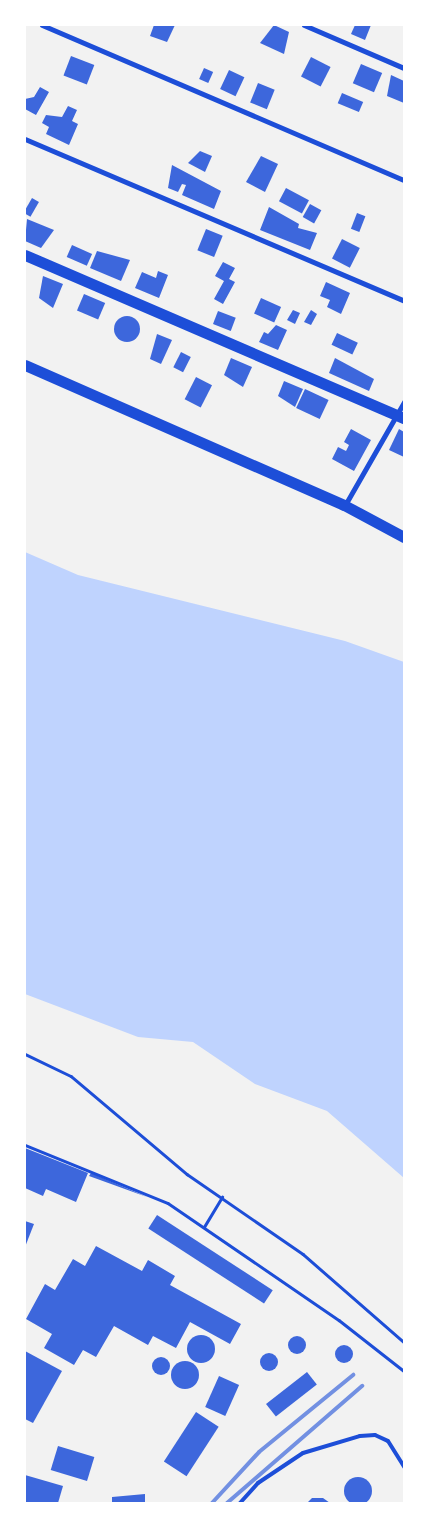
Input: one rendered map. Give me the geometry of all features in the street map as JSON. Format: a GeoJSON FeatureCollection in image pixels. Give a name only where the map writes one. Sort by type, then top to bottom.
{"type":"FeatureCollection","features":[{"type":"Feature","properties":{"kind":"main road"},"geometry":{"type":"LineString","coordinates":[[25,255],[400,416]]}},
{"type":"Feature","properties":{"kind":"main road"},"geometry":{"type":"LineString","coordinates":[[25,365],[344,505],[404,537]]}},
{"type":"Feature","properties":{"kind":"street"},"geometry":{"type":"LineString","coordinates":[[42,25],[404,180]]}},
{"type":"Feature","properties":{"kind":"street"},"geometry":{"type":"LineString","coordinates":[[304,25],[404,68]]}},
{"type":"Feature","properties":{"kind":"street"},"geometry":{"type":"LineString","coordinates":[[25,138],[404,301]]}},
{"type":"Feature","properties":{"kind":"street"},"geometry":{"type":"LineString","coordinates":[[344,505],[400,416],[404,402]]}},
{"type":"Feature","properties":{"kind":"lane"},"geometry":{"type":"LineString","coordinates":[[240,1503],[258,1483],[303,1453],[360,1436],[375,1435],[388,1441],[404,1467]]}},
{"type":"Feature","properties":{"kind":"path"},"geometry":{"type":"LineString","coordinates":[[25,1054],[71,1076],[181,1170],[303,1254],[404,1342]]}},
{"type":"Feature","properties":{"kind":"path"},"geometry":{"type":"LineString","coordinates":[[25,1145],[148,1194],[204,1227],[404,1371]]}},
{"type":"Feature","properties":{"kind":"path"},"geometry":{"type":"LineString","coordinates":[[204,1227],[222,1197]]}},
{"type":"Feature","properties":{"kind":"water"},"geometry":{"type":"Polygon","coordinates":[[[25,552],[78,575],[345,641],[404,662],[404,1178],[327,1111],[255,1084],[193,1042],[138,1037],[25,994],[25,552]]]}},
{"type":"Feature","properties":{"kind":"building"},"geometry":{"type":"Polygon","coordinates":[[[154,25],[175,25],[167,42],[150,36],[154,25]]]}},
{"type":"Feature","properties":{"kind":"building"},"geometry":{"type":"Polygon","coordinates":[[[274,25],[289,32],[284,54],[260,43],[274,25]]]}},
{"type":"Feature","properties":{"kind":"building"},"geometry":{"type":"Polygon","coordinates":[[[355,25],[371,25],[365,40],[351,34],[355,25]]]}},
{"type":"Feature","properties":{"kind":"building"},"geometry":{"type":"Polygon","coordinates":[[[71,56],[94,65],[87,85],[63,76],[71,56]]]}},
{"type":"Feature","properties":{"kind":"building"},"geometry":{"type":"Polygon","coordinates":[[[311,57],[331,67],[321,87],[301,77],[311,57]]]}},
{"type":"Feature","properties":{"kind":"building"},"geometry":{"type":"Polygon","coordinates":[[[361,64],[382,73],[374,92],[353,83],[361,64]]]}},
{"type":"Feature","properties":{"kind":"building"},"geometry":{"type":"Polygon","coordinates":[[[204,68],[213,72],[208,83],[199,79],[204,68]]]}},
{"type":"Feature","properties":{"kind":"building"},"geometry":{"type":"Polygon","coordinates":[[[229,70],[244,77],[236,96],[220,89],[229,70]]]}},
{"type":"Feature","properties":{"kind":"building"},"geometry":{"type":"Polygon","coordinates":[[[391,75],[404,81],[404,103],[387,96],[391,75]]]}},
{"type":"Feature","properties":{"kind":"building"},"geometry":{"type":"Polygon","coordinates":[[[258,83],[275,90],[267,109],[250,102],[258,83]]]}},
{"type":"Feature","properties":{"kind":"building"},"geometry":{"type":"Polygon","coordinates":[[[40,87],[49,92],[36,115],[25,109],[25,99],[34,97],[40,87]]]}},
{"type":"Feature","properties":{"kind":"building"},"geometry":{"type":"Polygon","coordinates":[[[342,93],[363,102],[359,112],[338,103],[342,93]]]}},
{"type":"Feature","properties":{"kind":"building"},"geometry":{"type":"Polygon","coordinates":[[[68,106],[77,110],[72,121],[78,124],[69,145],[46,134],[49,127],[42,123],[46,115],[62,117],[68,106]]]}},
{"type":"Feature","properties":{"kind":"building"},"geometry":{"type":"Polygon","coordinates":[[[200,151],[212,156],[205,172],[188,163],[200,151]]]}},
{"type":"Feature","properties":{"kind":"building"},"geometry":{"type":"Polygon","coordinates":[[[261,156],[278,164],[265,192],[246,182],[261,156]]]}},
{"type":"Feature","properties":{"kind":"building"},"geometry":{"type":"Polygon","coordinates":[[[172,165],[221,191],[214,209],[182,195],[186,185],[182,184],[178,192],[168,188],[172,165]]]}},
{"type":"Feature","properties":{"kind":"building"},"geometry":{"type":"Polygon","coordinates":[[[286,188],[309,200],[302,213],[279,201],[286,188]]]}},
{"type":"Feature","properties":{"kind":"building"},"geometry":{"type":"Polygon","coordinates":[[[32,198],[39,202],[30,217],[25,214],[25,210],[32,198]]]}},
{"type":"Feature","properties":{"kind":"building"},"geometry":{"type":"Polygon","coordinates":[[[310,204],[321,210],[314,223],[303,217],[310,204]]]}},
{"type":"Feature","properties":{"kind":"building"},"geometry":{"type":"Polygon","coordinates":[[[269,207],[299,224],[298,228],[317,233],[310,250],[260,230],[269,207]]]}},
{"type":"Feature","properties":{"kind":"building"},"geometry":{"type":"Polygon","coordinates":[[[357,213],[365,216],[359,232],[351,229],[357,213]]]}},
{"type":"Feature","properties":{"kind":"building"},"geometry":{"type":"Polygon","coordinates":[[[27,219],[54,230],[41,248],[25,241],[27,219]]]}},
{"type":"Feature","properties":{"kind":"building"},"geometry":{"type":"Polygon","coordinates":[[[206,229],[223,236],[214,257],[197,250],[206,229]]]}},
{"type":"Feature","properties":{"kind":"building"},"geometry":{"type":"Polygon","coordinates":[[[342,239],[360,248],[350,268],[332,259],[342,239]]]}},
{"type":"Feature","properties":{"kind":"building"},"geometry":{"type":"Polygon","coordinates":[[[72,245],[92,254],[87,266],[67,257],[72,245]]]}},
{"type":"Feature","properties":{"kind":"building"},"geometry":{"type":"Polygon","coordinates":[[[97,251],[130,260],[121,281],[90,268],[97,251]]]}},
{"type":"Feature","properties":{"kind":"building"},"geometry":{"type":"Polygon","coordinates":[[[223,262],[235,268],[229,279],[235,282],[223,304],[214,299],[224,281],[215,276],[223,262]]]}},
{"type":"Feature","properties":{"kind":"building"},"geometry":{"type":"Polygon","coordinates":[[[158,271],[168,275],[159,298],[135,288],[142,272],[156,278],[158,271]]]}},
{"type":"Feature","properties":{"kind":"building"},"geometry":{"type":"Polygon","coordinates":[[[43,276],[63,284],[53,308],[39,298],[43,276]]]}},
{"type":"Feature","properties":{"kind":"building"},"geometry":{"type":"Polygon","coordinates":[[[326,282],[350,293],[341,314],[327,307],[330,300],[320,296],[326,282]]]}},
{"type":"Feature","properties":{"kind":"building"},"geometry":{"type":"Polygon","coordinates":[[[84,294],[105,303],[98,320],[77,311],[84,294]]]}},
{"type":"Feature","properties":{"kind":"building"},"geometry":{"type":"Polygon","coordinates":[[[261,298],[281,307],[274,322],[254,314],[261,298]]]}},
{"type":"Feature","properties":{"kind":"building"},"geometry":{"type":"Polygon","coordinates":[[[293,310],[300,313],[295,324],[287,320],[293,310]]]}},
{"type":"Feature","properties":{"kind":"building"},"geometry":{"type":"Polygon","coordinates":[[[311,310],[317,314],[311,325],[304,322],[311,310]]]}},
{"type":"Feature","properties":{"kind":"building"},"geometry":{"type":"Polygon","coordinates":[[[218,311],[236,318],[231,331],[213,324],[218,311]]]}},
{"type":"Feature","properties":{"kind":"building"},"geometry":{"type":"Polygon","coordinates":[[[127,316],[136,320],[140,329],[136,338],[127,342],[118,338],[114,329],[118,320],[127,316]]]}},
{"type":"Feature","properties":{"kind":"building"},"geometry":{"type":"Polygon","coordinates":[[[276,325],[287,330],[278,350],[259,342],[264,332],[268,334],[276,325]]]}},
{"type":"Feature","properties":{"kind":"building"},"geometry":{"type":"Polygon","coordinates":[[[337,333],[358,343],[352,355],[332,345],[337,333]]]}},
{"type":"Feature","properties":{"kind":"building"},"geometry":{"type":"Polygon","coordinates":[[[157,334],[172,340],[161,364],[150,359],[157,334]]]}},
{"type":"Feature","properties":{"kind":"building"},"geometry":{"type":"Polygon","coordinates":[[[181,352],[191,357],[183,372],[173,367],[181,352]]]}},
{"type":"Feature","properties":{"kind":"building"},"geometry":{"type":"Polygon","coordinates":[[[231,358],[252,367],[243,387],[224,375],[231,358]]]}},
{"type":"Feature","properties":{"kind":"building"},"geometry":{"type":"Polygon","coordinates":[[[335,358],[374,379],[369,391],[329,373],[335,358]]]}},
{"type":"Feature","properties":{"kind":"building"},"geometry":{"type":"Polygon","coordinates":[[[196,377],[212,385],[201,407],[185,399],[196,377]]]}},
{"type":"Feature","properties":{"kind":"building"},"geometry":{"type":"Polygon","coordinates":[[[284,381],[303,389],[295,407],[278,396],[284,381]]]}},
{"type":"Feature","properties":{"kind":"building"},"geometry":{"type":"Polygon","coordinates":[[[305,389],[329,400],[320,419],[296,408],[305,389]]]}},
{"type":"Feature","properties":{"kind":"building"},"geometry":{"type":"Polygon","coordinates":[[[351,429],[371,440],[354,471],[332,459],[338,447],[346,451],[349,445],[344,442],[351,429]]]}},
{"type":"Feature","properties":{"kind":"building"},"geometry":{"type":"Polygon","coordinates":[[[399,429],[404,432],[404,457],[389,450],[399,429]]]}},
{"type":"Feature","properties":{"kind":"building"},"geometry":{"type":"Polygon","coordinates":[[[25,1148],[88,1173],[76,1202],[46,1189],[43,1196],[25,1188],[25,1148]]]}},
{"type":"Feature","properties":{"kind":"building"},"geometry":{"type":"Polygon","coordinates":[[[91,1173],[147,1197],[89,1176],[91,1173]]]}},
{"type":"Feature","properties":{"kind":"building"},"geometry":{"type":"Polygon","coordinates":[[[157,1215],[273,1290],[264,1304],[148,1228],[157,1215]]]}},
{"type":"Feature","properties":{"kind":"building"},"geometry":{"type":"Polygon","coordinates":[[[25,1221],[34,1224],[25,1247],[25,1221]]]}},
{"type":"Feature","properties":{"kind":"building"},"geometry":{"type":"Polygon","coordinates":[[[96,1246],[142,1271],[148,1260],[175,1276],[170,1285],[241,1324],[230,1344],[190,1322],[176,1348],[153,1336],[148,1345],[114,1326],[96,1357],[83,1350],[74,1365],[44,1348],[52,1334],[26,1319],[45,1284],[55,1290],[73,1259],[85,1266],[96,1246]]]}},
{"type":"Feature","properties":{"kind":"building"},"geometry":{"type":"Polygon","coordinates":[[[201,1335],[211,1339],[215,1349],[211,1359],[201,1363],[191,1359],[187,1349],[191,1339],[201,1335]]]}},
{"type":"Feature","properties":{"kind":"building"},"geometry":{"type":"Polygon","coordinates":[[[297,1336],[303,1339],[306,1345],[303,1351],[297,1354],[291,1351],[288,1345],[291,1339],[297,1336]]]}},
{"type":"Feature","properties":{"kind":"building"},"geometry":{"type":"Polygon","coordinates":[[[344,1345],[350,1348],[353,1354],[350,1360],[344,1363],[338,1360],[335,1354],[338,1348],[344,1345]]]}},
{"type":"Feature","properties":{"kind":"building"},"geometry":{"type":"Polygon","coordinates":[[[25,1351],[62,1371],[33,1423],[25,1419],[25,1351]]]}},
{"type":"Feature","properties":{"kind":"building"},"geometry":{"type":"Polygon","coordinates":[[[269,1353],[275,1356],[278,1362],[275,1368],[269,1371],[263,1368],[260,1362],[263,1356],[269,1353]]]}},
{"type":"Feature","properties":{"kind":"building"},"geometry":{"type":"Polygon","coordinates":[[[161,1357],[167,1360],[170,1366],[167,1372],[161,1375],[155,1372],[152,1366],[155,1360],[161,1357]]]}},
{"type":"Feature","properties":{"kind":"building"},"geometry":{"type":"Polygon","coordinates":[[[185,1361],[195,1365],[199,1375],[195,1385],[185,1389],[175,1385],[171,1375],[175,1365],[185,1361]]]}},
{"type":"Feature","properties":{"kind":"building"},"geometry":{"type":"Polygon","coordinates":[[[307,1372],[317,1385],[276,1417],[266,1404],[307,1372]]]}},
{"type":"Feature","properties":{"kind":"building"},"geometry":{"type":"Polygon","coordinates":[[[219,1376],[239,1385],[225,1416],[205,1407],[219,1376]]]}},
{"type":"Feature","properties":{"kind":"building"},"geometry":{"type":"Polygon","coordinates":[[[196,1412],[219,1427],[187,1476],[164,1461],[196,1412]]]}},
{"type":"Feature","properties":{"kind":"building"},"geometry":{"type":"Polygon","coordinates":[[[58,1446],[94,1457],[87,1481],[51,1470],[58,1446]]]}},
{"type":"Feature","properties":{"kind":"building"},"geometry":{"type":"Polygon","coordinates":[[[25,1475],[63,1486],[58,1503],[25,1502],[25,1475]]]}},
{"type":"Feature","properties":{"kind":"building"},"geometry":{"type":"Polygon","coordinates":[[[358,1477],[368,1481],[372,1491],[368,1501],[358,1505],[348,1501],[344,1491],[348,1481],[358,1477]]]}},
{"type":"Feature","properties":{"kind":"building"},"geometry":{"type":"Polygon","coordinates":[[[145,1494],[145,1503],[112,1503],[112,1497],[145,1494]]]}},
{"type":"Feature","properties":{"kind":"building"},"geometry":{"type":"Polygon","coordinates":[[[312,1498],[323,1498],[330,1503],[307,1503],[312,1498]]]}},
{"type":"Feature","properties":{"kind":"railway"},"geometry":{"type":"LineString","coordinates":[[212,1503],[259,1452],[353,1375]]}},
{"type":"Feature","properties":{"kind":"railway"},"geometry":{"type":"LineString","coordinates":[[227,1503],[362,1386]]}}]}
